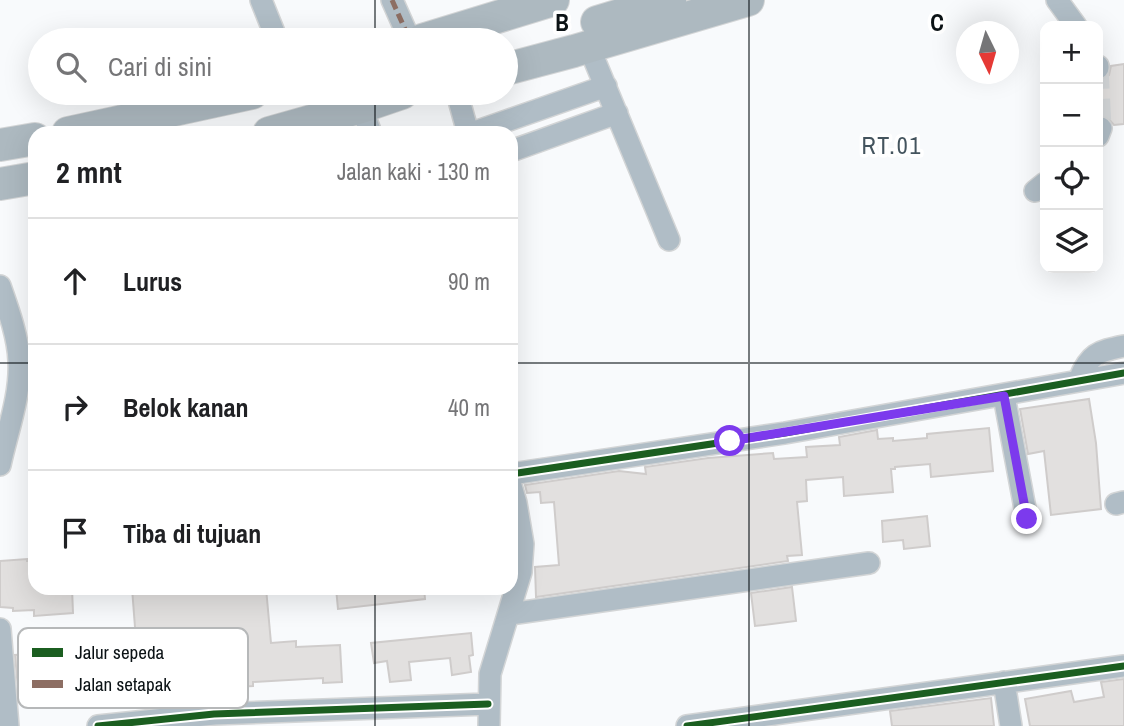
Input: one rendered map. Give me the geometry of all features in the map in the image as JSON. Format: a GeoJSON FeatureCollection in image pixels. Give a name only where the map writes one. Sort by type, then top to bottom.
{"type":"FeatureCollection","features":[{"type":"Feature","properties":{"kind":"highway"},"geometry":{"type":"LineString","coordinates":[[431,28],[486,0]]}},
{"type":"Feature","properties":{"kind":"highway"},"geometry":{"type":"LineString","coordinates":[[450,28],[553,0]]}},
{"type":"Feature","properties":{"kind":"highway"},"geometry":{"type":"LineString","coordinates":[[518,48],[670,0]]}},
{"type":"Feature","properties":{"kind":"highway"},"geometry":{"type":"LineString","coordinates":[[518,66],[748,0]]}},
{"type":"Feature","properties":{"kind":"highway"},"geometry":{"type":"LineString","coordinates":[[100,126],[197,105]]}},
{"type":"Feature","properties":{"kind":"highway"},"geometry":{"type":"LineString","coordinates":[[299,126],[387,105]]}},
{"type":"Feature","properties":{"kind":"highway"},"geometry":{"type":"LineString","coordinates":[[0,145],[28,140]]}},
{"type":"Feature","properties":{"kind":"highway"},"geometry":{"type":"LineString","coordinates":[[0,184],[28,179]]}},
{"type":"Feature","properties":{"kind":"street"},"geometry":{"type":"LineString","coordinates":[[261,0],[272,28]]}},
{"type":"Feature","properties":{"kind":"street"},"geometry":{"type":"LineString","coordinates":[[392,0],[405,28]]}},
{"type":"Feature","properties":{"kind":"street"},"geometry":{"type":"LineString","coordinates":[[1057,0],[1072,21]]}},
{"type":"Feature","properties":{"kind":"street"},"geometry":{"type":"LineString","coordinates":[[589,47],[669,240]]}},
{"type":"Feature","properties":{"kind":"street"},"geometry":{"type":"LineString","coordinates":[[490,126],[606,86]]}},
{"type":"Feature","properties":{"kind":"street"},"geometry":{"type":"LineString","coordinates":[[461,105],[468,126]]}},
{"type":"Feature","properties":{"kind":"street"},"geometry":{"type":"LineString","coordinates":[[518,148],[617,113]]}},
{"type":"Feature","properties":{"kind":"street"},"geometry":{"type":"LineString","coordinates":[[0,286],[16,337],[19,360],[18,382],[0,465]]}},
{"type":"Feature","properties":{"kind":"street"},"geometry":{"type":"LineString","coordinates":[[1079,380],[1085,364],[1092,356],[1124,346]]}},
{"type":"Feature","properties":{"kind":"street"},"geometry":{"type":"LineString","coordinates":[[518,473],[785,433],[1124,373]]}},
{"type":"Feature","properties":{"kind":"street"},"geometry":{"type":"LineString","coordinates":[[1004,396],[1027,519]]}},
{"type":"Feature","properties":{"kind":"street"},"geometry":{"type":"LineString","coordinates":[[518,552],[521,572],[518,583]]}},
{"type":"Feature","properties":{"kind":"street"},"geometry":{"type":"LineString","coordinates":[[510,614],[869,563]]}},
{"type":"Feature","properties":{"kind":"street"},"geometry":{"type":"LineString","coordinates":[[489,726],[490,674],[515,595]]}},
{"type":"Feature","properties":{"kind":"street"},"geometry":{"type":"LineString","coordinates":[[0,629],[8,726]]}},
{"type":"Feature","properties":{"kind":"street"},"geometry":{"type":"LineString","coordinates":[[687,726],[1124,666]]}},
{"type":"Feature","properties":{"kind":"street"},"geometry":{"type":"LineString","coordinates":[[1004,682],[1011,726]]}},
{"type":"Feature","properties":{"kind":"street"},"geometry":{"type":"LineString","coordinates":[[108,726],[214,715],[261,719],[488,705]]}},
{"type":"Feature","properties":{"kind":"building"},"geometry":{"type":"Polygon","coordinates":[[[1124,64],[1124,124],[1114,125],[1103,116],[1103,78],[1109,75],[1111,66],[1124,64]]]}},
{"type":"Feature","properties":{"kind":"building"},"geometry":{"type":"Polygon","coordinates":[[[1089,399],[1096,443],[1101,509],[1051,515],[1044,451],[1028,454],[1020,409],[1089,399]]]}},
{"type":"Feature","properties":{"kind":"building"},"geometry":{"type":"Polygon","coordinates":[[[989,428],[993,471],[931,477],[930,464],[895,467],[891,469],[893,492],[844,496],[843,477],[806,480],[807,501],[797,502],[802,555],[787,556],[788,561],[536,597],[535,567],[559,565],[554,502],[541,503],[540,492],[527,493],[525,485],[619,471],[646,474],[645,467],[708,458],[773,453],[774,459],[807,457],[806,447],[840,445],[839,437],[877,430],[878,439],[893,438],[893,441],[927,438],[927,434],[989,428]]]}},
{"type":"Feature","properties":{"kind":"building"},"geometry":{"type":"Polygon","coordinates":[[[927,516],[930,546],[904,549],[903,540],[883,542],[882,521],[927,516]]]}},
{"type":"Feature","properties":{"kind":"building"},"geometry":{"type":"Polygon","coordinates":[[[27,559],[28,595],[72,595],[73,613],[34,616],[34,610],[13,611],[13,608],[0,607],[0,561],[27,559]]]}},
{"type":"Feature","properties":{"kind":"building"},"geometry":{"type":"Polygon","coordinates":[[[792,587],[796,621],[755,626],[751,593],[792,587]]]}},
{"type":"Feature","properties":{"kind":"building"},"geometry":{"type":"Polygon","coordinates":[[[133,595],[267,595],[271,643],[296,641],[296,647],[340,645],[342,682],[323,683],[323,678],[253,682],[253,686],[248,686],[248,628],[135,628],[133,595]]]}},
{"type":"Feature","properties":{"kind":"building"},"geometry":{"type":"Polygon","coordinates":[[[337,595],[425,595],[425,599],[338,609],[337,595]]]}},
{"type":"Feature","properties":{"kind":"building"},"geometry":{"type":"Polygon","coordinates":[[[471,633],[471,672],[452,675],[450,658],[409,662],[411,680],[390,682],[387,661],[374,663],[371,643],[471,633]]]}},
{"type":"Feature","properties":{"kind":"building"},"geometry":{"type":"Polygon","coordinates":[[[15,655],[18,655],[18,689],[15,655]]]}},
{"type":"Feature","properties":{"kind":"building"},"geometry":{"type":"Polygon","coordinates":[[[1124,679],[1124,726],[1030,726],[1025,699],[1071,691],[1074,702],[1104,697],[1101,682],[1124,679]]]}},
{"type":"Feature","properties":{"kind":"building"},"geometry":{"type":"Polygon","coordinates":[[[991,698],[994,726],[892,726],[890,711],[991,698]]]}},
{"type":"Feature","properties":{"kind":"marked path"},"geometry":{"type":"LineString","coordinates":[[392,0],[404,28]]}},
{"type":"Feature","properties":{"kind":"cycle path"},"geometry":{"type":"LineString","coordinates":[[518,473],[785,433],[1124,373]]}},
{"type":"Feature","properties":{"kind":"cycle path"},"geometry":{"type":"LineString","coordinates":[[687,726],[1124,666]]}},
{"type":"Feature","properties":{"kind":"cycle path"},"geometry":{"type":"LineString","coordinates":[[98,726],[214,714],[488,704]]}},
{"type":"Feature","properties":{"kind":"district","name":"RT.01"},"geometry":{"type":"Point","coordinates":[892,145]}},
{"type":"Feature","properties":{"kind":"route"},"geometry":{"type":"LineString","coordinates":[[730,441],[1004,396],[1027,519]]}}]}
